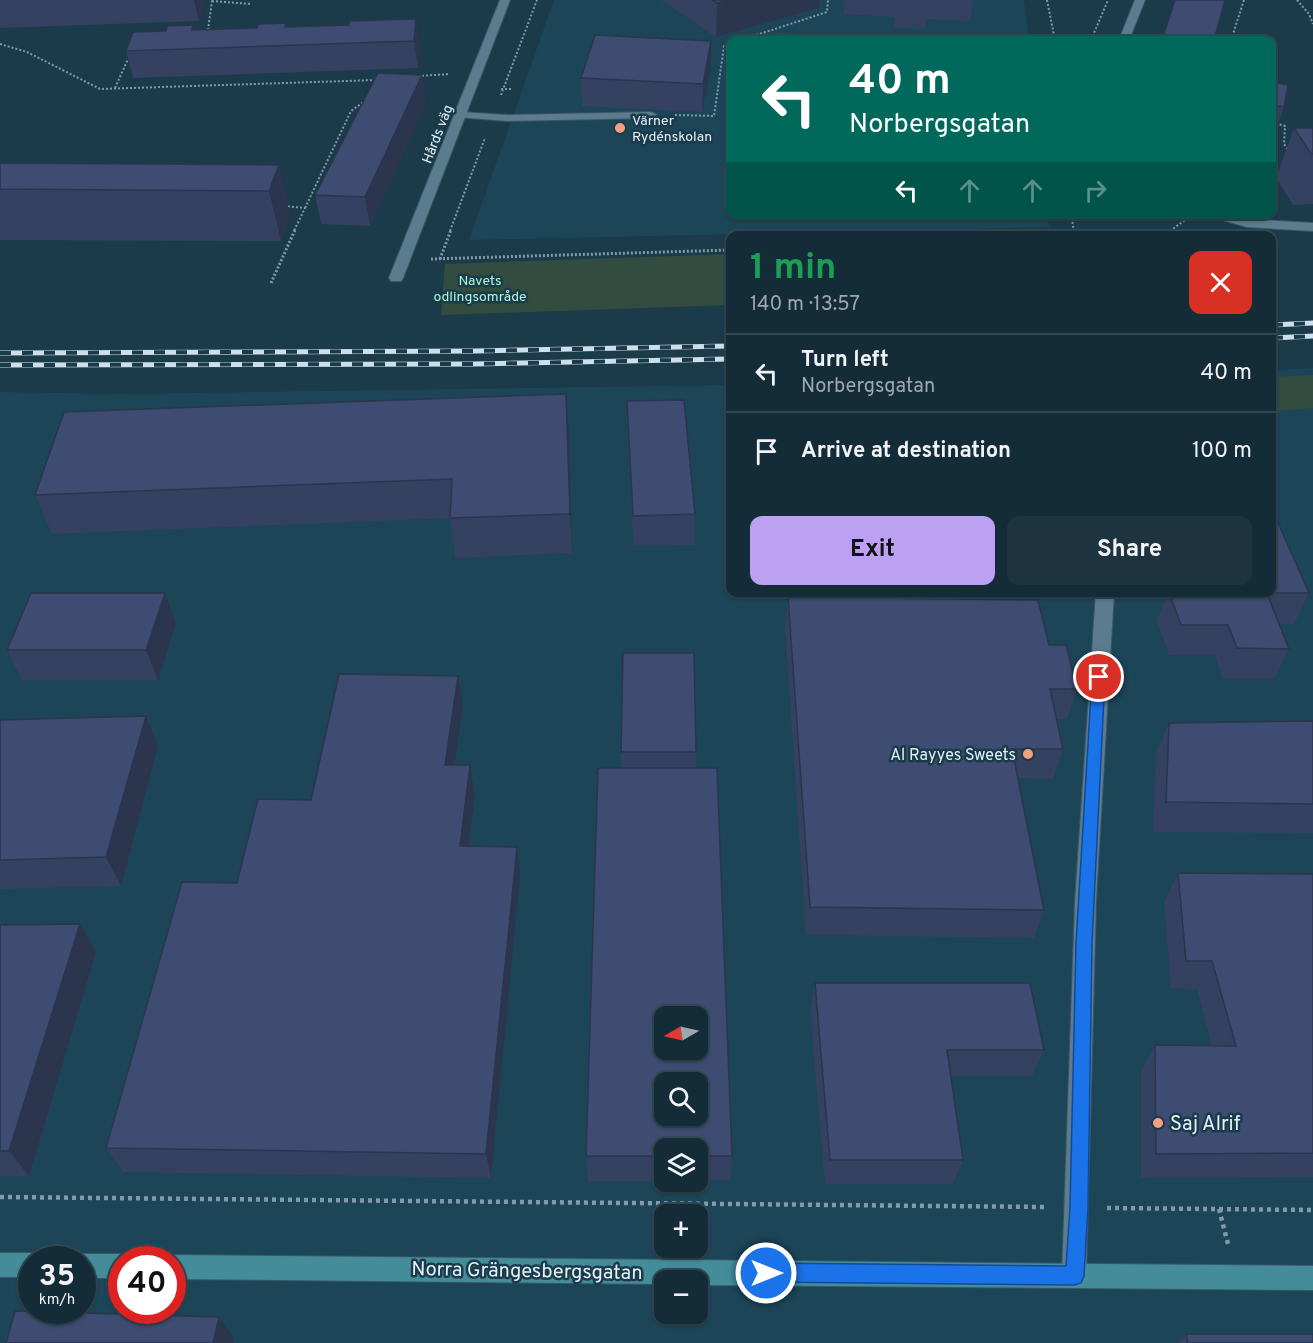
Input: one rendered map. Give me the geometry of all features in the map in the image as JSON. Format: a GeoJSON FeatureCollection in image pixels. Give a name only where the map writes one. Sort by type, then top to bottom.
{"type":"FeatureCollection","features":[{"type":"Feature","properties":{"kind":"street","name":"Hårds väg"},"geometry":{"type":"LineString","coordinates":[[396,278],[505,0]]}},
{"type":"Feature","properties":{"kind":"street"},"geometry":{"type":"LineString","coordinates":[[1126,36],[1140,0]]}},
{"type":"Feature","properties":{"kind":"street"},"geometry":{"type":"LineString","coordinates":[[460,115],[508,118],[651,115]]}},
{"type":"Feature","properties":{"kind":"street"},"geometry":{"type":"LineString","coordinates":[[1229,219],[1247,223],[1313,227]]}},
{"type":"Feature","properties":{"kind":"street"},"geometry":{"type":"LineString","coordinates":[[1074,1276],[1079,1207],[1084,943],[1095,719],[1105,597]]}},
{"type":"Feature","properties":{"kind":"street"},"geometry":{"type":"LineString","coordinates":[[0,1265],[18,1265]]}},
{"type":"Feature","properties":{"kind":"street","name":"Norra Grängesbergsgatan"},"geometry":{"type":"LineString","coordinates":[[186,1267],[1313,1278]]}},
{"type":"Feature","properties":{"kind":"path"},"geometry":{"type":"LineString","coordinates":[[753,36],[827,12],[828,0]]}},
{"type":"Feature","properties":{"kind":"path"},"geometry":{"type":"LineString","coordinates":[[1047,0],[1054,36]]}},
{"type":"Feature","properties":{"kind":"path"},"geometry":{"type":"LineString","coordinates":[[1093,36],[1108,0]]}},
{"type":"Feature","properties":{"kind":"path"},"geometry":{"type":"LineString","coordinates":[[1232,36],[1244,0]]}},
{"type":"Feature","properties":{"kind":"path"},"geometry":{"type":"LineString","coordinates":[[1297,0],[1309,14],[1313,24]]}},
{"type":"Feature","properties":{"kind":"path"},"geometry":{"type":"LineString","coordinates":[[208,30],[211,1],[251,4]]}},
{"type":"Feature","properties":{"kind":"path"},"geometry":{"type":"LineString","coordinates":[[198,34],[208,30],[219,30]]}},
{"type":"Feature","properties":{"kind":"path"},"geometry":{"type":"LineString","coordinates":[[0,44],[33,53],[84,83],[100,88],[378,80]]}},
{"type":"Feature","properties":{"kind":"path"},"geometry":{"type":"LineString","coordinates":[[651,115],[714,116],[724,46],[726,45]]}},
{"type":"Feature","properties":{"kind":"path"},"geometry":{"type":"LineString","coordinates":[[115,88],[128,58],[138,55]]}},
{"type":"Feature","properties":{"kind":"path"},"geometry":{"type":"LineString","coordinates":[[412,77],[435,73],[455,74]]}},
{"type":"Feature","properties":{"kind":"path"},"geometry":{"type":"LineString","coordinates":[[271,283],[351,111],[366,100]]}},
{"type":"Feature","properties":{"kind":"path"},"geometry":{"type":"LineString","coordinates":[[1276,123],[1285,126],[1284,144],[1292,155]]}},
{"type":"Feature","properties":{"kind":"path"},"geometry":{"type":"LineString","coordinates":[[282,206],[305,208]]}},
{"type":"Feature","properties":{"kind":"path"},"geometry":{"type":"LineString","coordinates":[[1170,231],[1186,219]]}},
{"type":"Feature","properties":{"kind":"path"},"geometry":{"type":"LineString","coordinates":[[403,260],[726,250]]}},
{"type":"Feature","properties":{"kind":"path"},"geometry":{"type":"LineString","coordinates":[[0,1197],[1313,1210]]}},
{"type":"Feature","properties":{"kind":"shaded area","name":"Värner Rydénskolan"},"geometry":{"type":"Polygon","coordinates":[[[554,0],[1024,0],[1028,36],[726,36],[726,219],[1048,219],[1049,227],[726,231],[726,234],[469,240],[554,0]]]}},
{"type":"Feature","properties":{"kind":"shaded area"},"geometry":{"type":"Polygon","coordinates":[[[1313,368],[1313,1343],[0,1343],[0,392],[122,394],[726,385],[726,597],[1276,597],[1276,370],[1313,368]]]}},
{"type":"Feature","properties":{"kind":"green space"},"geometry":{"type":"Polygon","coordinates":[[[773,33],[850,36],[773,36],[773,33]]]}},
{"type":"Feature","properties":{"kind":"green space"},"geometry":{"type":"Polygon","coordinates":[[[965,219],[1004,219],[1004,221],[965,219]]]}},
{"type":"Feature","properties":{"kind":"green space","name":"Navets odlingsområde"},"geometry":{"type":"Polygon","coordinates":[[[726,254],[726,305],[441,315],[445,264],[726,254]]]}},
{"type":"Feature","properties":{"kind":"green space"},"geometry":{"type":"Polygon","coordinates":[[[1313,375],[1313,408],[1276,411],[1276,377],[1313,375]]]}},
{"type":"Feature","properties":{"kind":"building"},"geometry":{"type":"Polygon","coordinates":[[[712,0],[728,0],[717,3],[712,0]]]}},
{"type":"Feature","properties":{"kind":"building"},"geometry":{"type":"Polygon","coordinates":[[[1175,0],[1225,0],[1215,36],[1163,36],[1175,0]]]}},
{"type":"Feature","properties":{"kind":"building"},"geometry":{"type":"Polygon","coordinates":[[[416,19],[414,41],[126,51],[133,32],[166,31],[167,26],[193,25],[192,30],[257,28],[258,24],[286,23],[285,27],[349,25],[349,21],[416,19]]]}},
{"type":"Feature","properties":{"kind":"building"},"geometry":{"type":"Polygon","coordinates":[[[595,35],[711,41],[703,84],[581,78],[595,35]]]}},
{"type":"Feature","properties":{"kind":"building"},"geometry":{"type":"Polygon","coordinates":[[[378,73],[422,75],[365,197],[315,195],[378,73]]]}},
{"type":"Feature","properties":{"kind":"building"},"geometry":{"type":"Polygon","coordinates":[[[1276,83],[1288,85],[1284,107],[1276,106],[1276,83]]]}},
{"type":"Feature","properties":{"kind":"building"},"geometry":{"type":"Polygon","coordinates":[[[1294,128],[1313,128],[1313,154],[1311,154],[1294,128]]]}},
{"type":"Feature","properties":{"kind":"building"},"geometry":{"type":"Polygon","coordinates":[[[0,163],[279,165],[269,191],[0,189],[0,163]]]}},
{"type":"Feature","properties":{"kind":"building"},"geometry":{"type":"Polygon","coordinates":[[[566,394],[570,514],[450,518],[452,479],[35,495],[64,412],[566,394]]]}},
{"type":"Feature","properties":{"kind":"building"},"geometry":{"type":"Polygon","coordinates":[[[684,400],[695,514],[633,516],[627,401],[684,400]]]}},
{"type":"Feature","properties":{"kind":"building"},"geometry":{"type":"Polygon","coordinates":[[[1276,518],[1309,593],[1276,593],[1276,518]]]}},
{"type":"Feature","properties":{"kind":"building"},"geometry":{"type":"Polygon","coordinates":[[[31,593],[165,593],[146,650],[7,650],[31,593]]]}},
{"type":"Feature","properties":{"kind":"building"},"geometry":{"type":"Polygon","coordinates":[[[788,597],[1038,600],[1049,645],[1066,645],[1077,689],[1050,689],[1063,749],[1012,749],[1044,910],[810,907],[788,597]]]}},
{"type":"Feature","properties":{"kind":"building"},"geometry":{"type":"Polygon","coordinates":[[[1171,597],[1269,597],[1289,649],[1237,648],[1228,625],[1181,625],[1171,597]]]}},
{"type":"Feature","properties":{"kind":"building"},"geometry":{"type":"Polygon","coordinates":[[[623,653],[694,653],[696,752],[621,752],[623,653]]]}},
{"type":"Feature","properties":{"kind":"building"},"geometry":{"type":"Polygon","coordinates":[[[339,674],[458,676],[445,765],[470,765],[460,846],[517,847],[486,1154],[106,1148],[182,882],[237,883],[258,799],[311,800],[339,674]]]}},
{"type":"Feature","properties":{"kind":"building"},"geometry":{"type":"Polygon","coordinates":[[[146,716],[106,857],[0,860],[0,720],[146,716]]]}},
{"type":"Feature","properties":{"kind":"building"},"geometry":{"type":"Polygon","coordinates":[[[1313,721],[1313,804],[1166,802],[1169,723],[1313,721]]]}},
{"type":"Feature","properties":{"kind":"building"},"geometry":{"type":"Polygon","coordinates":[[[598,768],[717,768],[732,1156],[708,1156],[708,1138],[654,1138],[654,1156],[586,1156],[598,768]]]}},
{"type":"Feature","properties":{"kind":"building"},"geometry":{"type":"Polygon","coordinates":[[[1178,873],[1313,874],[1313,1153],[1156,1154],[1155,1045],[1236,1046],[1212,961],[1186,961],[1178,873]]]}},
{"type":"Feature","properties":{"kind":"building"},"geometry":{"type":"Polygon","coordinates":[[[80,924],[9,1151],[0,1151],[0,925],[80,924]]]}},
{"type":"Feature","properties":{"kind":"building"},"geometry":{"type":"Polygon","coordinates":[[[815,983],[1030,983],[1044,1050],[947,1050],[963,1160],[830,1160],[815,983]]]}},
{"type":"Feature","properties":{"kind":"building"},"geometry":{"type":"Polygon","coordinates":[[[15,1311],[18,1311],[18,1324],[96,1324],[96,1313],[108,1314],[108,1324],[186,1324],[186,1316],[219,1317],[213,1343],[6,1343],[15,1311]]]}},
{"type":"Feature","properties":{"kind":"building"},"geometry":{"type":"Polygon","coordinates":[[[1186,1334],[1313,1334],[1313,1343],[1188,1343],[1186,1334]]]}},
{"type":"Feature","properties":{"kind":"railway"},"geometry":{"type":"LineString","coordinates":[[1276,325],[1313,323]]}},
{"type":"Feature","properties":{"kind":"railway"},"geometry":{"type":"LineString","coordinates":[[1276,338],[1313,336]]}},
{"type":"Feature","properties":{"kind":"railway"},"geometry":{"type":"LineString","coordinates":[[0,353],[476,351],[726,346]]}},
{"type":"Feature","properties":{"kind":"railway"},"geometry":{"type":"LineString","coordinates":[[0,365],[474,364],[726,359]]}},
{"type":"Feature","properties":{"kind":"place","name":"Värner Rydénskolan"},"geometry":{"type":"Point","coordinates":[620,128]}},
{"type":"Feature","properties":{"kind":"place","name":"Al Rayyes Sweets"},"geometry":{"type":"Point","coordinates":[1028,754]}},
{"type":"Feature","properties":{"kind":"place","name":"Saj Alrif"},"geometry":{"type":"Point","coordinates":[1158,1123]}},
{"type":"Feature","properties":{"kind":"route"},"geometry":{"type":"LineString","coordinates":[[766,1273],[1074,1276],[1079,1207],[1084,943],[1099,677]]}}]}
